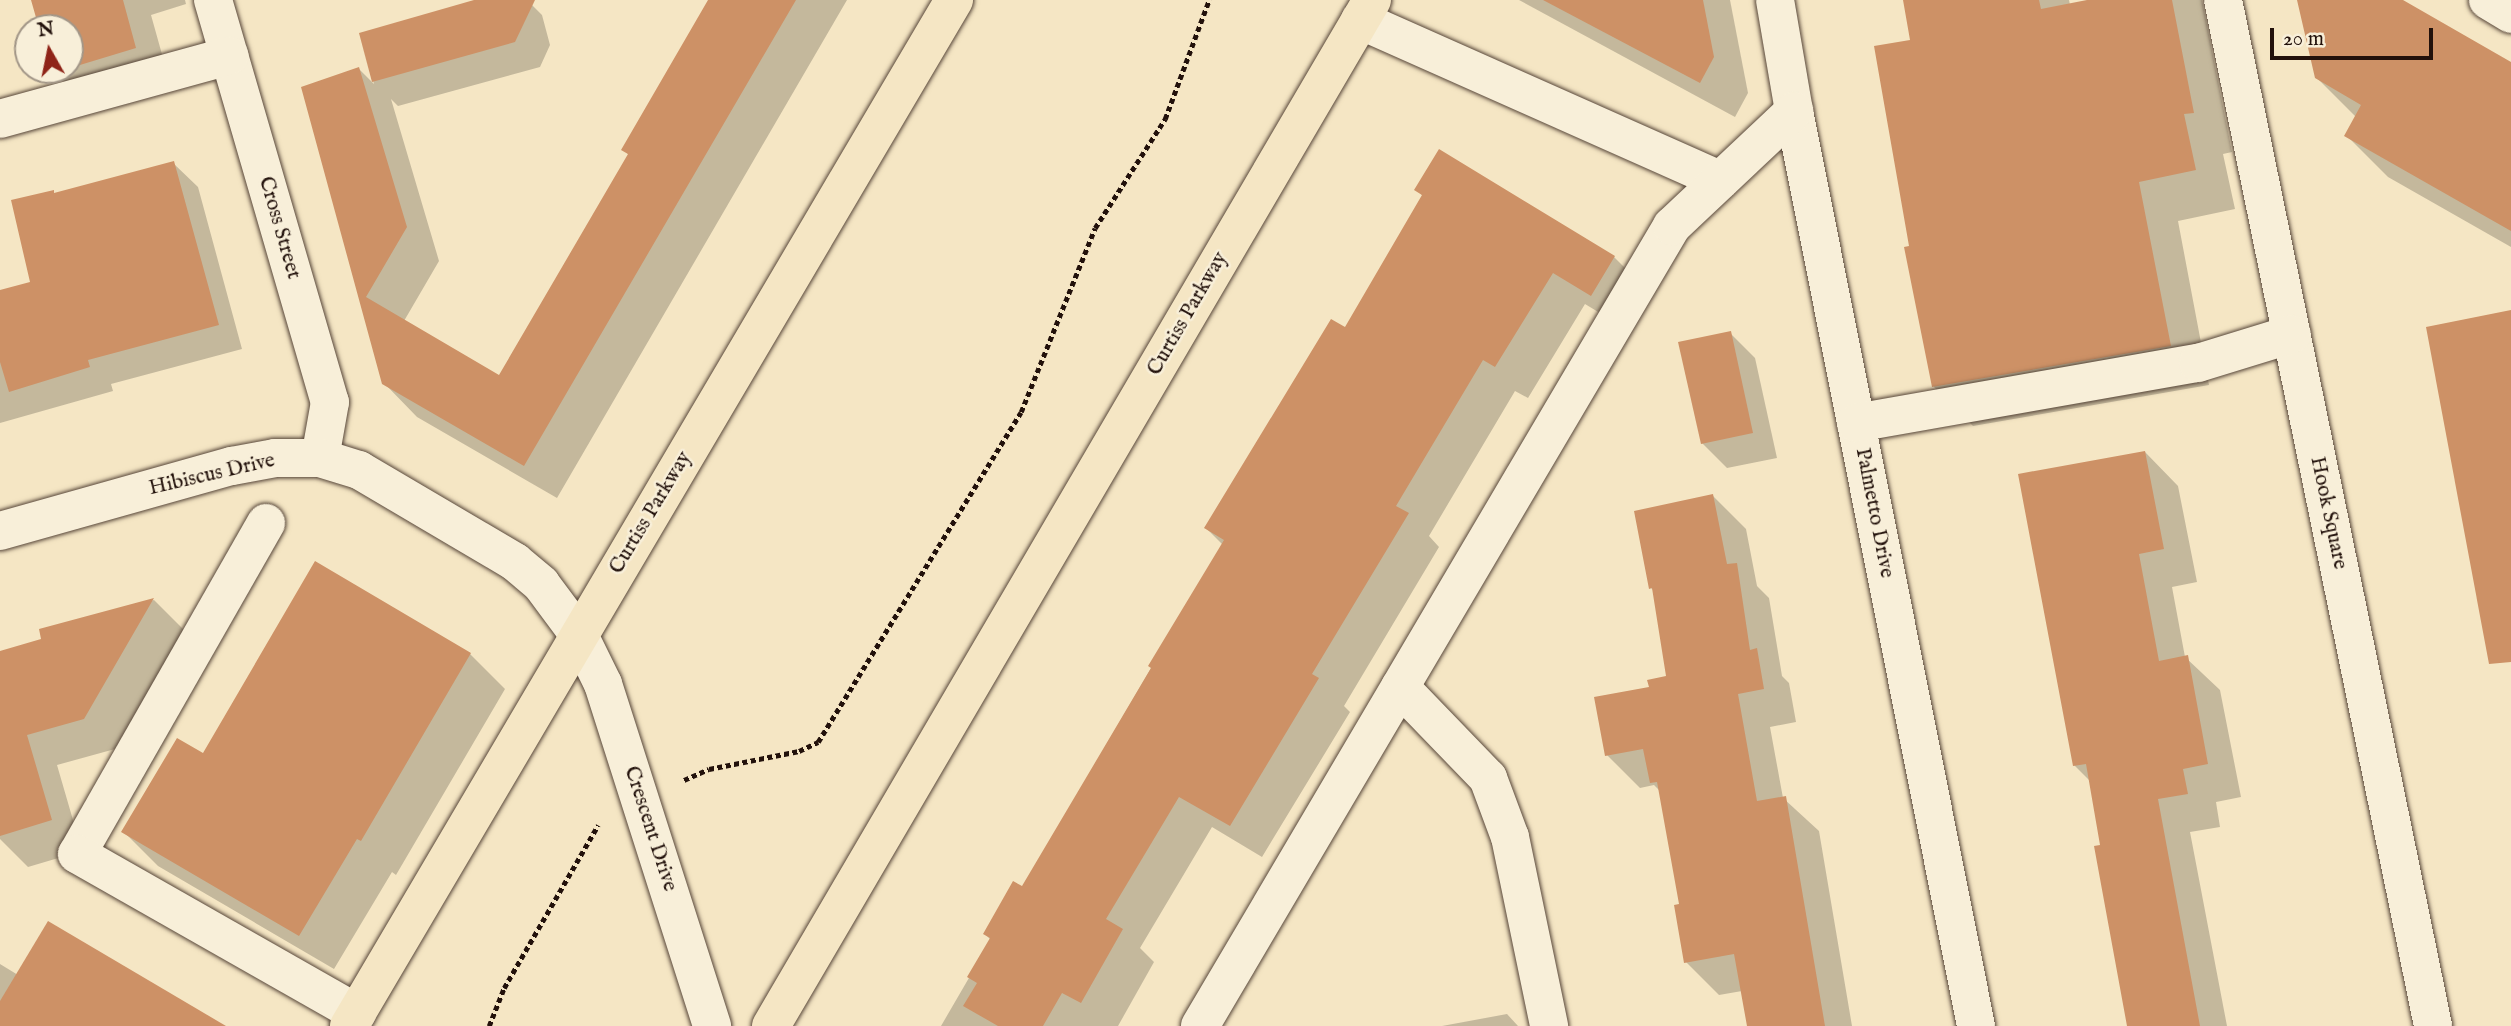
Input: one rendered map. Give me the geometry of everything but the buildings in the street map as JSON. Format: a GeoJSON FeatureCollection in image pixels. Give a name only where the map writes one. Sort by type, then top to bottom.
{"type":"FeatureCollection","features":[{"type":"Feature","properties":{"kind":"main road","name":"Curtiss Parkway"},"geometry":{"type":"LineString","coordinates":[[353,1019],[954,0]]}},
{"type":"Feature","properties":{"kind":"main road","name":"Curtiss Parkway"},"geometry":{"type":"LineString","coordinates":[[771,1026],[1366,10]]}},
{"type":"Feature","properties":{"kind":"street","name":"Palmetto Drive"},"geometry":{"type":"LineString","coordinates":[[1775,0],[1794,111],[1976,1026]]}},
{"type":"Feature","properties":{"kind":"street","name":"Hook Square"},"geometry":{"type":"LineString","coordinates":[[2223,0],[2433,1026]]}},
{"type":"Feature","properties":{"kind":"street"},"geometry":{"type":"LineString","coordinates":[[2488,0],[2511,14]]}},
{"type":"Feature","properties":{"kind":"street","name":"Cross Street"},"geometry":{"type":"LineString","coordinates":[[217,1],[229,56],[330,402],[320,458]]}},
{"type":"Feature","properties":{"kind":"street"},"geometry":{"type":"LineString","coordinates":[[1366,10],[1720,180]]}},
{"type":"Feature","properties":{"kind":"street"},"geometry":{"type":"LineString","coordinates":[[0,119],[229,56]]}},
{"type":"Feature","properties":{"kind":"street"},"geometry":{"type":"LineString","coordinates":[[1200,1026],[1672,226],[1794,111]]}},
{"type":"Feature","properties":{"kind":"street"},"geometry":{"type":"LineString","coordinates":[[1856,423],[2197,363],[2291,334]]}},
{"type":"Feature","properties":{"kind":"street","name":"Hibiscus Drive"},"geometry":{"type":"LineString","coordinates":[[0,531],[232,466],[275,458],[320,458],[359,470],[515,562],[541,584],[579,635]]}},
{"type":"Feature","properties":{"kind":"street"},"geometry":{"type":"LineString","coordinates":[[266,523],[77,854],[353,1019]]}},
{"type":"Feature","properties":{"kind":"street","name":"Crescent Drive"},"geometry":{"type":"LineString","coordinates":[[579,635],[603,684],[712,1026]]}},
{"type":"Feature","properties":{"kind":"street"},"geometry":{"type":"LineString","coordinates":[[1400,687],[1488,778],[1510,836],[1549,1026]]}},
{"type":"Feature","properties":{"kind":"path"},"geometry":{"type":"LineString","coordinates":[[677,783],[709,769],[799,751],[818,742],[1021,412],[1095,228],[1165,119],[1209,0]]}},
{"type":"Feature","properties":{"kind":"path"},"geometry":{"type":"LineString","coordinates":[[489,1026],[504,988],[606,815]]}}]}
